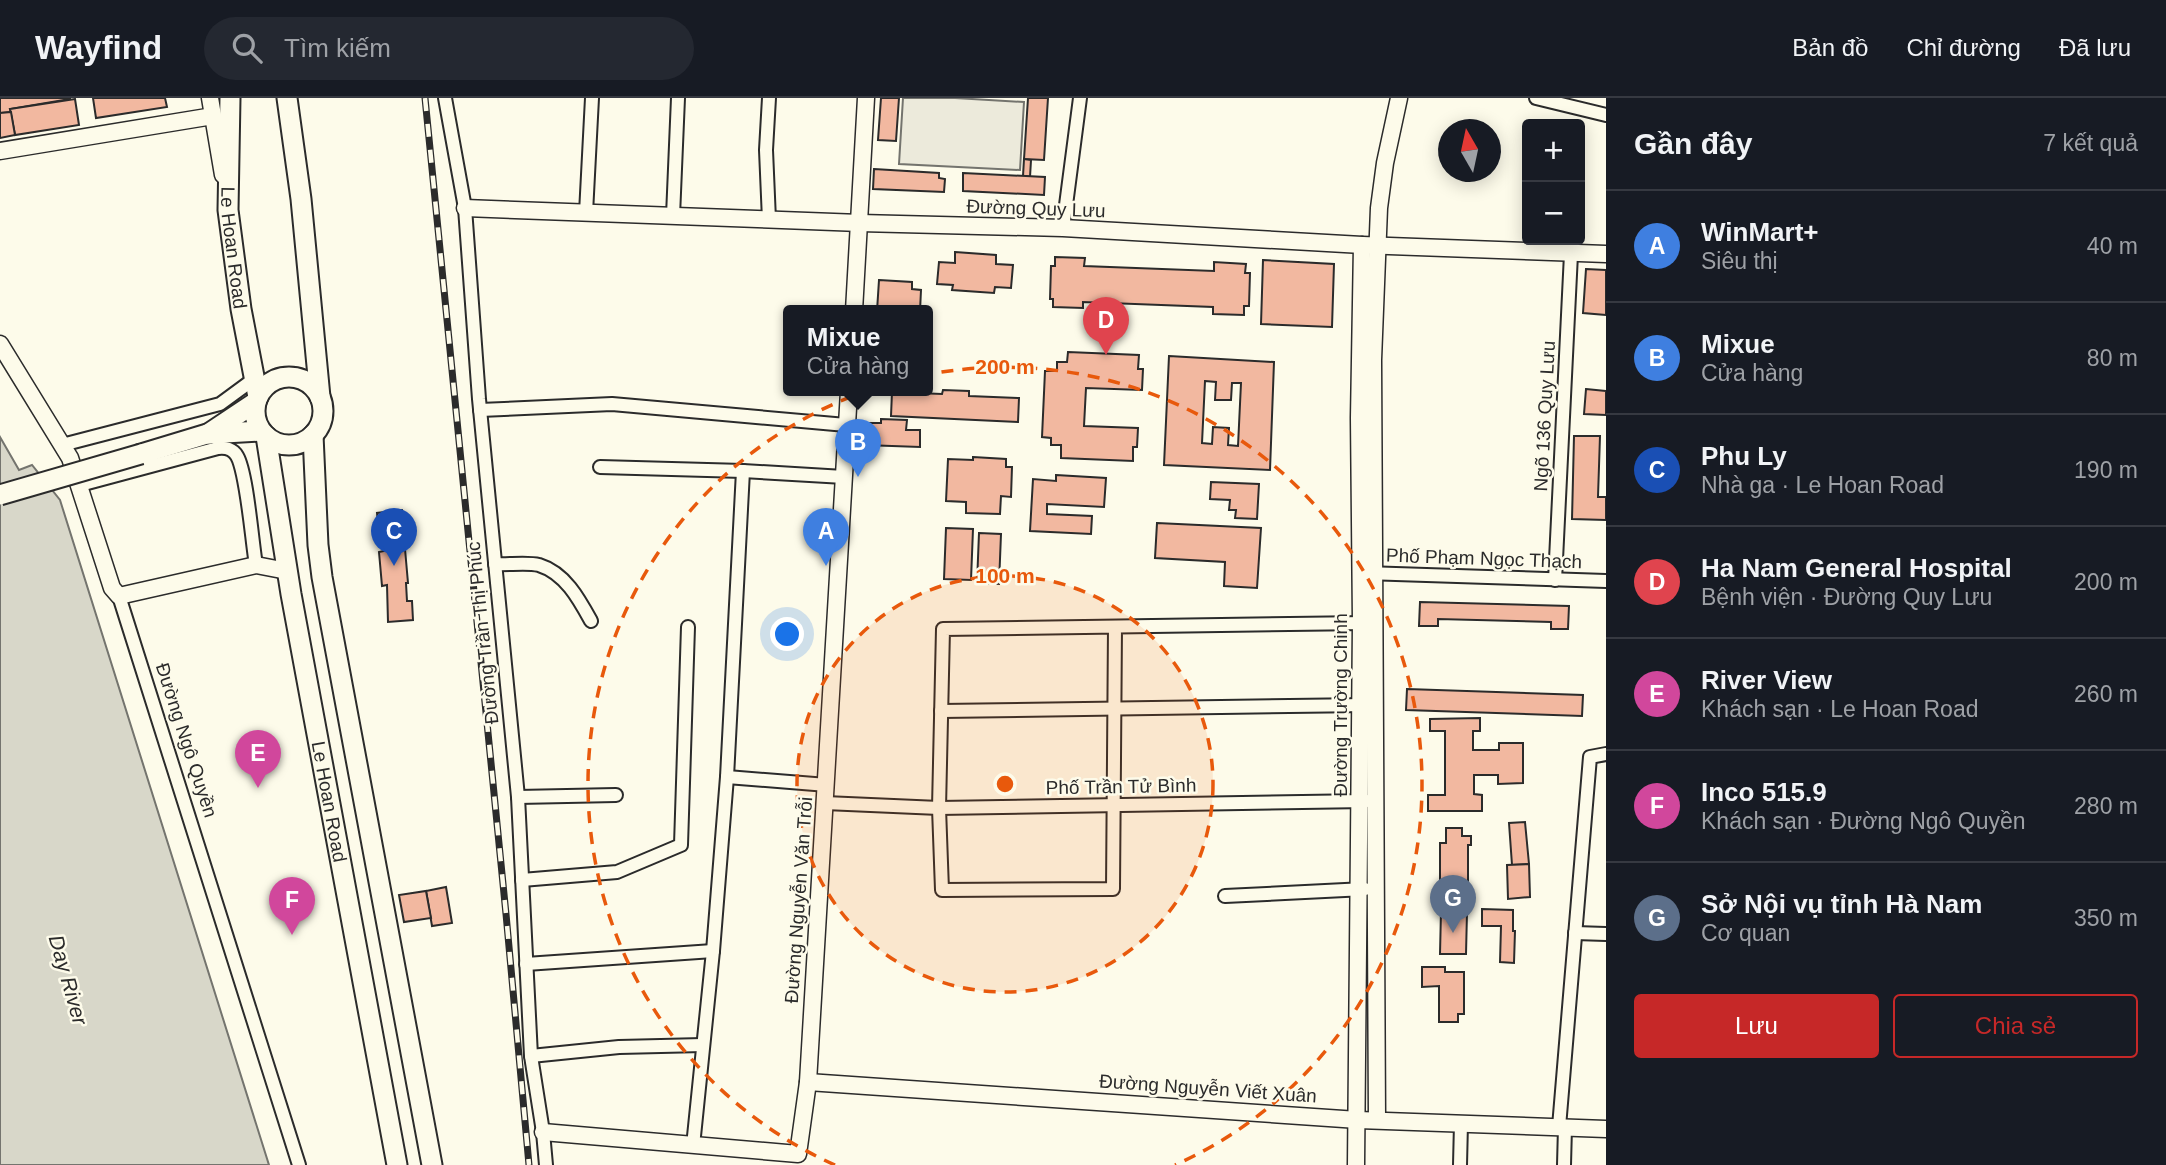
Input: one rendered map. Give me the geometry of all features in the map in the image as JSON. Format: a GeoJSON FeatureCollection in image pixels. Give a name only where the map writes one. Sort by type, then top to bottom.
{"type":"FeatureCollection","features":[{"type":"Feature","properties":{"kind":"main road","name":"Le Hoan Road"},"geometry":{"type":"LineString","coordinates":[[230,98],[228,210],[241,309],[256,392]]}},
{"type":"Feature","properties":{"kind":"main road"},"geometry":{"type":"LineString","coordinates":[[256,392],[256,420],[263,434],[274,442],[295,445],[304,442],[319,427],[323,407],[301,199],[286,98]]}},
{"type":"Feature","properties":{"kind":"main road"},"geometry":{"type":"LineString","coordinates":[[207,434],[256,392],[274,381],[295,378],[314,388],[320,397]]}},
{"type":"Feature","properties":{"kind":"main road"},"geometry":{"type":"LineString","coordinates":[[0,495],[207,434],[263,434]]}},
{"type":"Feature","properties":{"kind":"main road","name":"Le Hoan Road"},"geometry":{"type":"LineString","coordinates":[[263,434],[397,1165]]}},
{"type":"Feature","properties":{"kind":"main road","name":"Le Hoan Road"},"geometry":{"type":"LineString","coordinates":[[313,435],[318,545],[324,588],[432,1165]]}},
{"type":"Feature","properties":{"kind":"main road"},"geometry":{"type":"LineString","coordinates":[[291,594],[324,588]]}},
{"type":"Feature","properties":{"kind":"main road"},"geometry":{"type":"LineString","coordinates":[[351,911],[384,906]]}},
{"type":"Feature","properties":{"kind":"street"},"geometry":{"type":"LineString","coordinates":[[210,98],[228,210]]}},
{"type":"Feature","properties":{"kind":"street","name":"Đường Trần Thị Phúc"},"geometry":{"type":"LineString","coordinates":[[446,98],[465,208],[480,410],[518,797],[531,1056],[543,1132],[545,1165]]}},
{"type":"Feature","properties":{"kind":"street"},"geometry":{"type":"LineString","coordinates":[[586,213],[592,98]]}},
{"type":"Feature","properties":{"kind":"street"},"geometry":{"type":"LineString","coordinates":[[673,216],[678,98]]}},
{"type":"Feature","properties":{"kind":"street"},"geometry":{"type":"LineString","coordinates":[[769,98],[766,150],[769,220]]}},
{"type":"Feature","properties":{"kind":"street"},"geometry":{"type":"LineString","coordinates":[[854,305],[866,98]]}},
{"type":"Feature","properties":{"kind":"street"},"geometry":{"type":"LineString","coordinates":[[1063,228],[1080,98]]}},
{"type":"Feature","properties":{"kind":"street","name":"Đường Trường Chinh"},"geometry":{"type":"LineString","coordinates":[[1377,1120],[1376,1002],[1368,889],[1368,313],[1370,245],[1399,98]]}},
{"type":"Feature","properties":{"kind":"street"},"geometry":{"type":"LineString","coordinates":[[1536,98],[1606,115]]}},
{"type":"Feature","properties":{"kind":"street"},"geometry":{"type":"LineString","coordinates":[[0,151],[213,116]]}},
{"type":"Feature","properties":{"kind":"street","name":"Đường Quy Lưu"},"geometry":{"type":"LineString","coordinates":[[465,208],[1063,228],[1370,245],[1606,254]]}},
{"type":"Feature","properties":{"kind":"street","name":"Ngõ 136 Quy Lưu"},"geometry":{"type":"LineString","coordinates":[[1555,580],[1571,254]]}},
{"type":"Feature","properties":{"kind":"street","name":"Đường Ngô Quyền"},"geometry":{"type":"LineString","coordinates":[[0,344],[70,458],[112,587],[119,596],[299,1165]]}},
{"type":"Feature","properties":{"kind":"street"},"geometry":{"type":"LineString","coordinates":[[62,445],[256,392]]}},
{"type":"Feature","properties":{"kind":"street","name":"Đường Nguyễn Văn Trỗi"},"geometry":{"type":"LineString","coordinates":[[543,1132],[693,1146],[798,1160],[808,1082],[849,396]]}},
{"type":"Feature","properties":{"kind":"street"},"geometry":{"type":"LineString","coordinates":[[480,410],[612,404],[846,425]]}},
{"type":"Feature","properties":{"kind":"street"},"geometry":{"type":"LineString","coordinates":[[79,485],[218,447],[229,449],[239,458],[256,565]]}},
{"type":"Feature","properties":{"kind":"street"},"geometry":{"type":"LineString","coordinates":[[600,467],[844,477]]}},
{"type":"Feature","properties":{"kind":"street"},"geometry":{"type":"LineString","coordinates":[[693,1146],[727,777],[743,471]]}},
{"type":"Feature","properties":{"kind":"street"},"geometry":{"type":"LineString","coordinates":[[495,564],[539,565],[564,580],[591,621]]}},
{"type":"Feature","properties":{"kind":"street"},"geometry":{"type":"LineString","coordinates":[[119,596],[256,565],[287,571]]}},
{"type":"Feature","properties":{"kind":"street","name":"Phố Phạm Ngọc Thạch"},"geometry":{"type":"LineString","coordinates":[[1367,573],[1606,581]]}},
{"type":"Feature","properties":{"kind":"street"},"geometry":{"type":"LineString","coordinates":[[1115,627],[1113,889],[942,890],[939,808],[943,629],[1368,623]]}},
{"type":"Feature","properties":{"kind":"street"},"geometry":{"type":"LineString","coordinates":[[522,880],[617,872],[681,845],[688,627]]}},
{"type":"Feature","properties":{"kind":"street"},"geometry":{"type":"LineString","coordinates":[[941,711],[1368,705]]}},
{"type":"Feature","properties":{"kind":"street"},"geometry":{"type":"LineString","coordinates":[[1564,1165],[1562,1127],[1590,757],[1606,754]]}},
{"type":"Feature","properties":{"kind":"street"},"geometry":{"type":"LineString","coordinates":[[727,777],[827,785]]}},
{"type":"Feature","properties":{"kind":"street"},"geometry":{"type":"LineString","coordinates":[[518,797],[616,795]]}},
{"type":"Feature","properties":{"kind":"street","name":"Phố Trần Tử Bình"},"geometry":{"type":"LineString","coordinates":[[825,803],[939,808],[1368,801]]}},
{"type":"Feature","properties":{"kind":"street"},"geometry":{"type":"LineString","coordinates":[[1225,896],[1368,889]]}},
{"type":"Feature","properties":{"kind":"street","name":"Đường Trường Chinh"},"geometry":{"type":"LineString","coordinates":[[1356,1165],[1359,1001],[1368,889]]}},
{"type":"Feature","properties":{"kind":"street"},"geometry":{"type":"LineString","coordinates":[[1575,933],[1606,934]]}},
{"type":"Feature","properties":{"kind":"street"},"geometry":{"type":"LineString","coordinates":[[526,964],[713,951]]}},
{"type":"Feature","properties":{"kind":"street"},"geometry":{"type":"LineString","coordinates":[[1359,1001],[1376,1002]]}},
{"type":"Feature","properties":{"kind":"street"},"geometry":{"type":"LineString","coordinates":[[531,1056],[619,1047],[703,1045]]}},
{"type":"Feature","properties":{"kind":"street","name":"Đường Nguyễn Viết Xuân"},"geometry":{"type":"LineString","coordinates":[[808,1082],[1358,1120],[1606,1129]]}},
{"type":"Feature","properties":{"kind":"street"},"geometry":{"type":"LineString","coordinates":[[1460,1165],[1461,1123]]}},
{"type":"Feature","properties":{"kind":"shaded area"},"geometry":{"type":"Polygon","coordinates":[[[903,98],[1024,102],[1020,170],[899,164],[903,98]]]}},
{"type":"Feature","properties":{"kind":"water","name":"Day River"},"geometry":{"type":"Polygon","coordinates":[[[0,437],[19,470],[32,465],[60,500],[269,1165],[0,1165],[0,437]]]}},
{"type":"Feature","properties":{"kind":"building"},"geometry":{"type":"Polygon","coordinates":[[[0,98],[70,98],[70,99],[0,113],[0,98]]]}},
{"type":"Feature","properties":{"kind":"building"},"geometry":{"type":"Polygon","coordinates":[[[93,98],[165,98],[167,107],[96,118],[93,98]]]}},
{"type":"Feature","properties":{"kind":"building"},"geometry":{"type":"Polygon","coordinates":[[[881,98],[899,98],[896,141],[878,140],[881,98]]]}},
{"type":"Feature","properties":{"kind":"building"},"geometry":{"type":"Polygon","coordinates":[[[1028,98],[1048,98],[1044,160],[1024,159],[1028,98]]]}},
{"type":"Feature","properties":{"kind":"building"},"geometry":{"type":"Polygon","coordinates":[[[75,99],[79,125],[15,135],[10,109],[75,99]]]}},
{"type":"Feature","properties":{"kind":"building"},"geometry":{"type":"Polygon","coordinates":[[[11,112],[15,135],[0,138],[0,113],[11,112]]]}},
{"type":"Feature","properties":{"kind":"building"},"geometry":{"type":"Polygon","coordinates":[[[1024,159],[1031,160],[1030,177],[1023,176],[1024,159]]]}},
{"type":"Feature","properties":{"kind":"building"},"geometry":{"type":"Polygon","coordinates":[[[874,169],[939,173],[939,178],[945,179],[944,192],[873,189],[874,169]]]}},
{"type":"Feature","properties":{"kind":"building"},"geometry":{"type":"Polygon","coordinates":[[[963,173],[1045,177],[1044,195],[963,191],[963,173]]]}},
{"type":"Feature","properties":{"kind":"building"},"geometry":{"type":"Polygon","coordinates":[[[955,252],[996,255],[996,264],[1013,265],[1011,288],[995,287],[994,293],[952,290],[953,285],[937,284],[939,262],[955,263],[955,252]]]}},
{"type":"Feature","properties":{"kind":"building"},"geometry":{"type":"Polygon","coordinates":[[[1055,257],[1085,258],[1084,266],[1214,271],[1214,262],[1246,264],[1245,273],[1250,273],[1249,306],[1244,306],[1244,315],[1213,314],[1213,307],[1083,302],[1083,308],[1053,307],[1053,299],[1050,299],[1051,266],[1055,266],[1055,257]]]}},
{"type":"Feature","properties":{"kind":"building"},"geometry":{"type":"Polygon","coordinates":[[[1263,260],[1334,264],[1332,327],[1261,324],[1263,260]]]}},
{"type":"Feature","properties":{"kind":"building"},"geometry":{"type":"Polygon","coordinates":[[[1586,269],[1606,270],[1606,315],[1583,313],[1586,269]]]}},
{"type":"Feature","properties":{"kind":"building"},"geometry":{"type":"Polygon","coordinates":[[[879,280],[912,282],[912,289],[921,290],[920,305],[877,305],[879,280]]]}},
{"type":"Feature","properties":{"kind":"building"},"geometry":{"type":"Polygon","coordinates":[[[1068,352],[1139,355],[1138,369],[1143,369],[1142,390],[1086,388],[1084,426],[1138,428],[1133,461],[1061,458],[1061,445],[1051,445],[1051,438],[1042,437],[1045,371],[1057,371],[1057,362],[1067,362],[1068,352]]]}},
{"type":"Feature","properties":{"kind":"building"},"geometry":{"type":"Polygon","coordinates":[[[1169,356],[1274,362],[1270,470],[1164,465],[1169,356]],[[1205,381],[1202,443],[1212,444],[1213,427],[1229,428],[1228,445],[1238,446],[1241,383],[1232,383],[1231,400],[1215,400],[1216,382],[1205,381]]]}},
{"type":"Feature","properties":{"kind":"building"},"geometry":{"type":"Polygon","coordinates":[[[1586,389],[1606,391],[1606,415],[1584,414],[1586,389]]]}},
{"type":"Feature","properties":{"kind":"building"},"geometry":{"type":"Polygon","coordinates":[[[943,390],[969,391],[969,396],[1019,398],[1018,422],[891,416],[892,396],[942,394],[943,390]]]}},
{"type":"Feature","properties":{"kind":"building"},"geometry":{"type":"Polygon","coordinates":[[[881,419],[907,420],[906,430],[920,430],[920,447],[864,445],[865,423],[881,423],[881,419]]]}},
{"type":"Feature","properties":{"kind":"building"},"geometry":{"type":"Polygon","coordinates":[[[1574,436],[1600,436],[1598,497],[1606,497],[1606,520],[1572,519],[1574,436]]]}},
{"type":"Feature","properties":{"kind":"building"},"geometry":{"type":"Polygon","coordinates":[[[973,457],[1006,459],[1006,467],[1012,467],[1011,497],[1001,496],[1000,514],[966,513],[966,502],[946,501],[948,459],[973,460],[973,457]]]}},
{"type":"Feature","properties":{"kind":"building"},"geometry":{"type":"Polygon","coordinates":[[[1056,475],[1106,478],[1104,507],[1047,504],[1047,514],[1092,516],[1091,534],[1030,531],[1033,479],[1056,481],[1056,475]]]}},
{"type":"Feature","properties":{"kind":"building"},"geometry":{"type":"Polygon","coordinates":[[[1211,482],[1259,484],[1257,519],[1235,518],[1236,510],[1229,510],[1230,500],[1210,499],[1211,482]]]}},
{"type":"Feature","properties":{"kind":"building"},"geometry":{"type":"Polygon","coordinates":[[[402,510],[404,529],[400,530],[402,550],[405,549],[407,601],[412,601],[413,620],[388,622],[387,585],[382,586],[379,552],[384,551],[382,531],[379,532],[377,513],[402,510]]]}},
{"type":"Feature","properties":{"kind":"building"},"geometry":{"type":"Polygon","coordinates":[[[1157,523],[1261,528],[1257,588],[1224,586],[1225,562],[1155,558],[1157,523]]]}},
{"type":"Feature","properties":{"kind":"building"},"geometry":{"type":"Polygon","coordinates":[[[946,528],[973,529],[971,580],[944,579],[946,528]]]}},
{"type":"Feature","properties":{"kind":"building"},"geometry":{"type":"Polygon","coordinates":[[[979,533],[1001,534],[999,584],[977,583],[979,533]]]}},
{"type":"Feature","properties":{"kind":"building"},"geometry":{"type":"Polygon","coordinates":[[[1420,602],[1569,606],[1568,629],[1551,629],[1551,622],[1438,619],[1438,626],[1419,626],[1420,602]]]}},
{"type":"Feature","properties":{"kind":"building"},"geometry":{"type":"Polygon","coordinates":[[[1407,689],[1583,695],[1582,716],[1406,710],[1407,689]]]}},
{"type":"Feature","properties":{"kind":"building"},"geometry":{"type":"Polygon","coordinates":[[[1480,718],[1480,731],[1473,731],[1473,750],[1499,750],[1499,743],[1523,743],[1523,783],[1498,784],[1498,775],[1474,775],[1474,794],[1482,795],[1482,811],[1428,811],[1428,795],[1445,795],[1445,731],[1430,731],[1430,719],[1480,718]]]}},
{"type":"Feature","properties":{"kind":"building"},"geometry":{"type":"Polygon","coordinates":[[[1525,822],[1529,864],[1512,865],[1509,823],[1525,822]]]}},
{"type":"Feature","properties":{"kind":"building"},"geometry":{"type":"Polygon","coordinates":[[[1446,828],[1462,828],[1462,836],[1471,836],[1471,845],[1468,845],[1468,892],[1463,892],[1463,895],[1445,895],[1445,884],[1440,884],[1440,843],[1446,843],[1446,828]]]}},
{"type":"Feature","properties":{"kind":"building"},"geometry":{"type":"Polygon","coordinates":[[[1529,864],[1530,897],[1508,899],[1507,865],[1529,864]]]}},
{"type":"Feature","properties":{"kind":"building"},"geometry":{"type":"Polygon","coordinates":[[[446,887],[452,923],[432,926],[426,891],[446,887]]]}},
{"type":"Feature","properties":{"kind":"building"},"geometry":{"type":"Polygon","coordinates":[[[426,891],[431,918],[404,922],[399,895],[426,891]]]}},
{"type":"Feature","properties":{"kind":"building"},"geometry":{"type":"Polygon","coordinates":[[[1482,909],[1513,910],[1514,963],[1500,962],[1501,926],[1482,926],[1482,909]]]}},
{"type":"Feature","properties":{"kind":"building"},"geometry":{"type":"Polygon","coordinates":[[[1441,911],[1467,912],[1466,954],[1440,954],[1441,911]]]}},
{"type":"Feature","properties":{"kind":"building"},"geometry":{"type":"Polygon","coordinates":[[[1422,967],[1445,967],[1445,972],[1464,972],[1464,1014],[1458,1014],[1458,1022],[1439,1022],[1439,986],[1422,987],[1422,967]]]}},
{"type":"Feature","properties":{"kind":"railway"},"geometry":{"type":"LineString","coordinates":[[425,98],[529,1165]]}},
{"type":"Feature","properties":{"kind":"place","name":"Ha Nam General Hospital"},"geometry":{"type":"Point","coordinates":[1106,355]}},
{"type":"Feature","properties":{"kind":"place","name":"Mixue"},"geometry":{"type":"Point","coordinates":[858,477]}},
{"type":"Feature","properties":{"kind":"place","name":"Phu Ly"},"geometry":{"type":"Point","coordinates":[394,566]}},
{"type":"Feature","properties":{"kind":"place","name":"WinMart+"},"geometry":{"type":"Point","coordinates":[826,566]}},
{"type":"Feature","properties":{"kind":"place","name":"River View"},"geometry":{"type":"Point","coordinates":[258,788]}},
{"type":"Feature","properties":{"kind":"place","name":"Sở Nội vụ tỉnh Hà Nam"},"geometry":{"type":"Point","coordinates":[1453,933]}},
{"type":"Feature","properties":{"kind":"place","name":"Inco 515.9"},"geometry":{"type":"Point","coordinates":[292,935]}}]}
